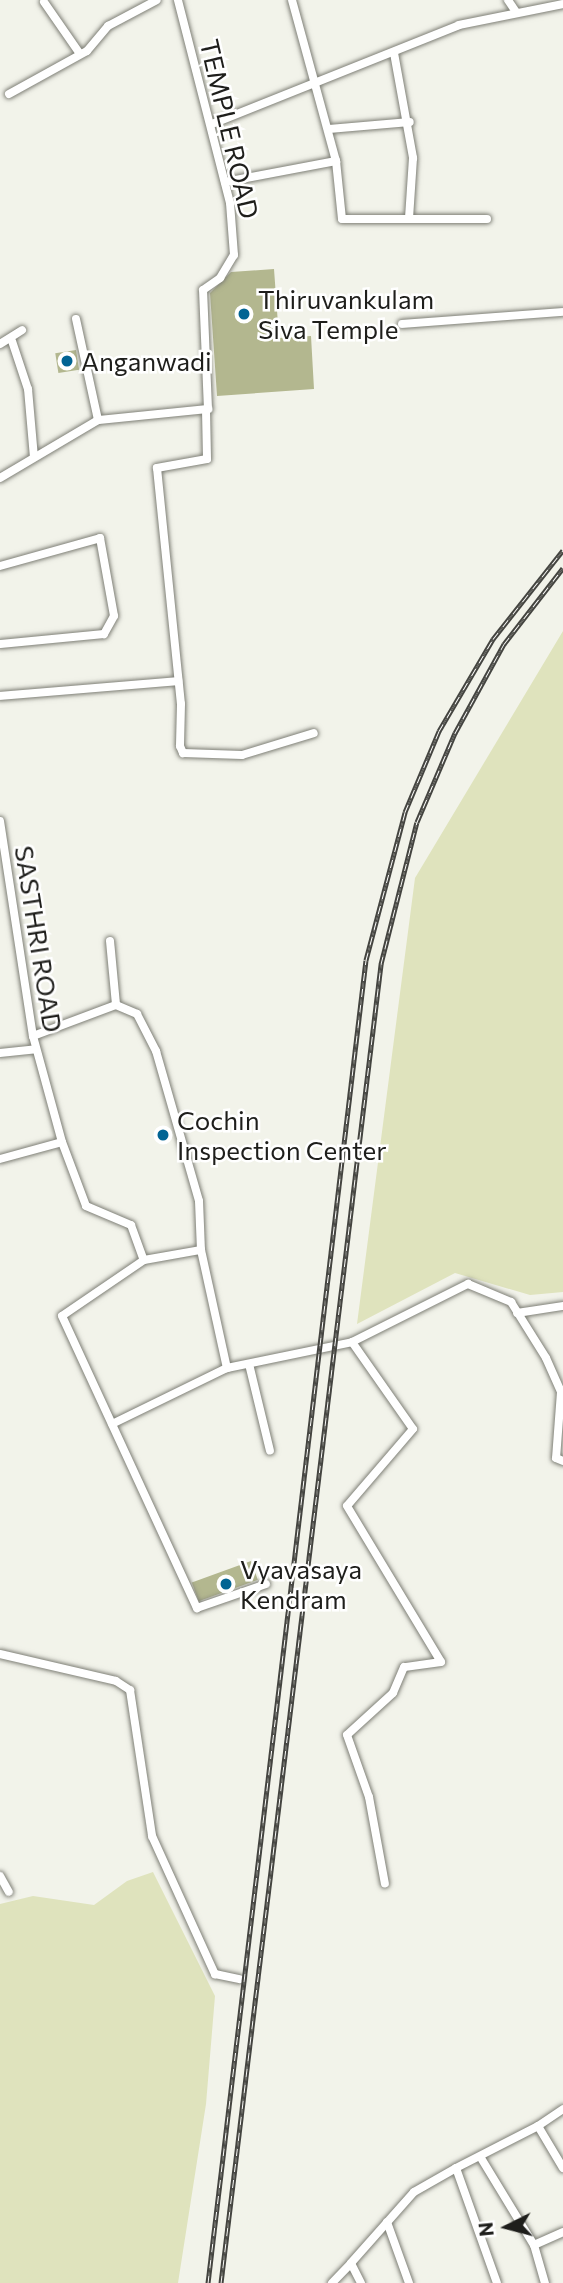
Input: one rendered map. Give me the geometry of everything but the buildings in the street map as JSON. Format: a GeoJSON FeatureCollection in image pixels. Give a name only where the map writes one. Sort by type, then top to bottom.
{"type":"FeatureCollection","features":[{"type":"Feature","properties":{"kind":"street"},"geometry":{"type":"LineString","coordinates":[[9,94],[80,54],[108,26],[157,0]]}},
{"type":"Feature","properties":{"kind":"street","name":"TEMPLE ROAD"},"geometry":{"type":"LineString","coordinates":[[178,0],[225,182],[234,255],[220,278],[203,290],[207,459],[157,468],[178,681]]}},
{"type":"Feature","properties":{"kind":"street"},"geometry":{"type":"LineString","coordinates":[[292,0],[318,82],[329,129],[336,161],[342,219],[487,219]]}},
{"type":"Feature","properties":{"kind":"street"},"geometry":{"type":"LineString","coordinates":[[508,0],[516,12]]}},
{"type":"Feature","properties":{"kind":"street"},"geometry":{"type":"LineString","coordinates":[[44,2],[80,54]]}},
{"type":"Feature","properties":{"kind":"street"},"geometry":{"type":"LineString","coordinates":[[212,124],[459,25],[563,4]]}},
{"type":"Feature","properties":{"kind":"street"},"geometry":{"type":"LineString","coordinates":[[394,53],[410,122],[414,158],[409,219]]}},
{"type":"Feature","properties":{"kind":"street"},"geometry":{"type":"LineString","coordinates":[[329,129],[410,122]]}},
{"type":"Feature","properties":{"kind":"street"},"geometry":{"type":"LineString","coordinates":[[225,182],[336,161]]}},
{"type":"Feature","properties":{"kind":"street"},"geometry":{"type":"LineString","coordinates":[[402,324],[563,312]]}},
{"type":"Feature","properties":{"kind":"street"},"geometry":{"type":"LineString","coordinates":[[76,320],[98,421]]}},
{"type":"Feature","properties":{"kind":"street"},"geometry":{"type":"LineString","coordinates":[[0,344],[12,341],[22,330]]}},
{"type":"Feature","properties":{"kind":"street"},"geometry":{"type":"LineString","coordinates":[[12,341],[28,388],[34,457]]}},
{"type":"Feature","properties":{"kind":"street"},"geometry":{"type":"LineString","coordinates":[[0,478],[98,421],[206,410]]}},
{"type":"Feature","properties":{"kind":"street"},"geometry":{"type":"LineString","coordinates":[[0,566],[100,538],[114,616],[103,634],[0,644]]}},
{"type":"Feature","properties":{"kind":"street"},"geometry":{"type":"LineString","coordinates":[[0,696],[178,681],[183,754],[242,755],[314,733]]}},
{"type":"Feature","properties":{"kind":"street","name":"SASTHRI ROAD"},"geometry":{"type":"LineString","coordinates":[[0,821],[33,1036],[62,1142],[86,1206],[131,1225],[144,1260]]}},
{"type":"Feature","properties":{"kind":"street"},"geometry":{"type":"LineString","coordinates":[[110,941],[116,1005]]}},
{"type":"Feature","properties":{"kind":"street"},"geometry":{"type":"LineString","coordinates":[[33,1036],[116,1005],[137,1014],[156,1051],[200,1201],[201,1250],[227,1368]]}},
{"type":"Feature","properties":{"kind":"street"},"geometry":{"type":"LineString","coordinates":[[0,1054],[36,1049]]}},
{"type":"Feature","properties":{"kind":"street"},"geometry":{"type":"LineString","coordinates":[[0,1159],[62,1142]]}},
{"type":"Feature","properties":{"kind":"street"},"geometry":{"type":"LineString","coordinates":[[201,1250],[144,1260],[62,1316],[197,1608],[266,1584]]}},
{"type":"Feature","properties":{"kind":"street"},"geometry":{"type":"LineString","coordinates":[[112,1424],[227,1368],[352,1342],[468,1284],[510,1302],[561,1392],[556,1458],[563,1461]]}},
{"type":"Feature","properties":{"kind":"street"},"geometry":{"type":"LineString","coordinates":[[517,1313],[563,1306]]}},
{"type":"Feature","properties":{"kind":"street"},"geometry":{"type":"LineString","coordinates":[[352,1342],[413,1429],[347,1506],[441,1662],[404,1667],[393,1693],[347,1735],[369,1797],[385,1884]]}},
{"type":"Feature","properties":{"kind":"street"},"geometry":{"type":"LineString","coordinates":[[249,1364],[270,1451]]}},
{"type":"Feature","properties":{"kind":"street"},"geometry":{"type":"LineString","coordinates":[[0,1654],[116,1681],[130,1690],[152,1836],[215,1974],[239,1979]]}},
{"type":"Feature","properties":{"kind":"street"},"geometry":{"type":"LineString","coordinates":[[0,1877],[9,1892]]}},
{"type":"Feature","properties":{"kind":"street"},"geometry":{"type":"LineString","coordinates":[[332,2283],[414,2192],[456,2168],[481,2158],[563,2109]]}},
{"type":"Feature","properties":{"kind":"street"},"geometry":{"type":"LineString","coordinates":[[538,2126],[563,2168]]}},
{"type":"Feature","properties":{"kind":"street"},"geometry":{"type":"LineString","coordinates":[[481,2158],[534,2245],[545,2283]]}},
{"type":"Feature","properties":{"kind":"street"},"geometry":{"type":"LineString","coordinates":[[456,2168],[497,2283]]}},
{"type":"Feature","properties":{"kind":"street"},"geometry":{"type":"LineString","coordinates":[[387,2222],[409,2283]]}},
{"type":"Feature","properties":{"kind":"street"},"geometry":{"type":"LineString","coordinates":[[534,2245],[563,2232]]}},
{"type":"Feature","properties":{"kind":"street"},"geometry":{"type":"LineString","coordinates":[[351,2263],[361,2283]]}},
{"type":"Feature","properties":{"kind":"green space"},"geometry":{"type":"Polygon","coordinates":[[[563,631],[563,1292],[530,1295],[455,1273],[357,1324],[415,878],[563,631]]]}},
{"type":"Feature","properties":{"kind":"green space"},"geometry":{"type":"Polygon","coordinates":[[[153,1872],[215,1996],[206,2104],[178,2283],[0,2283],[0,1904],[33,1896],[94,1905],[127,1881],[153,1872]]]}},
{"type":"Feature","properties":{"kind":"railway"},"geometry":{"type":"LineString","coordinates":[[208,2283],[366,960],[405,812],[439,731],[493,639],[563,550]]}},
{"type":"Feature","properties":{"kind":"railway"},"geometry":{"type":"LineString","coordinates":[[221,2283],[381,964],[417,822],[455,733],[504,644],[563,568]]}},
{"type":"Feature","properties":{"kind":"place","name":"Thiruvankulam Siva Temple"},"geometry":{"type":"Point","coordinates":[244,314]}},
{"type":"Feature","properties":{"kind":"place","name":"Anganwadi"},"geometry":{"type":"Point","coordinates":[67,361]}},
{"type":"Feature","properties":{"kind":"place","name":"Cochin Inspection Center"},"geometry":{"type":"Point","coordinates":[163,1135]}},
{"type":"Feature","properties":{"kind":"place","name":"Vyavasaya Kendram"},"geometry":{"type":"Point","coordinates":[226,1584]}}]}
